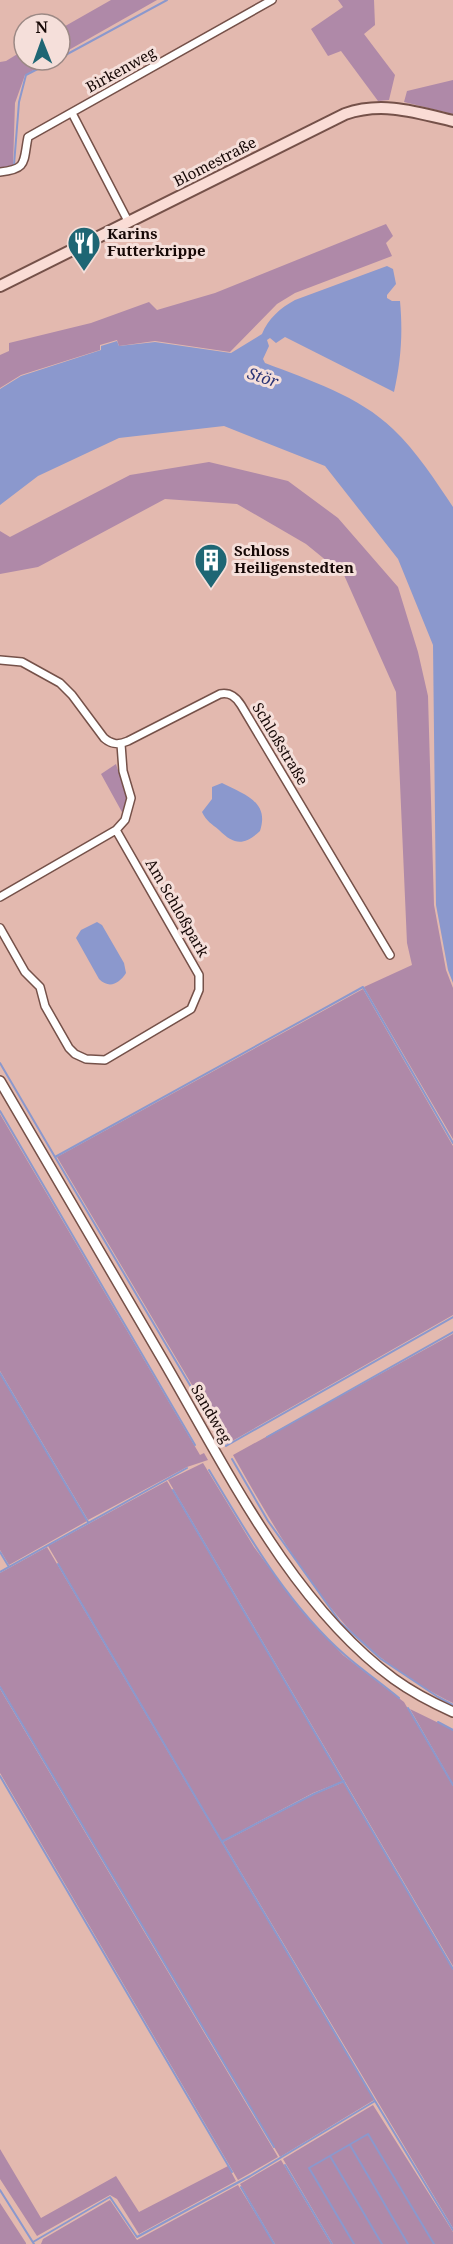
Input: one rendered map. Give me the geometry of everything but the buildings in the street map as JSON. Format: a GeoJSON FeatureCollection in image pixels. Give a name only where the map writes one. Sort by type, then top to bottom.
{"type":"FeatureCollection","features":[{"type":"Feature","properties":{"kind":"main road","name":"Blomestraße"},"geometry":{"type":"LineString","coordinates":[[0,286],[357,110],[395,108],[453,121]]}},
{"type":"Feature","properties":{"kind":"street","name":"Birkenweg"},"geometry":{"type":"LineString","coordinates":[[0,172],[16,170],[22,165],[28,137],[272,0]]}},
{"type":"Feature","properties":{"kind":"street"},"geometry":{"type":"LineString","coordinates":[[72,113],[129,223]]}},
{"type":"Feature","properties":{"kind":"street"},"geometry":{"type":"LineString","coordinates":[[0,660],[22,662],[60,683],[72,695],[104,738],[121,744],[123,771],[131,798],[125,820],[116,831],[0,897]]}},
{"type":"Feature","properties":{"kind":"street","name":"Schloßstraße"},"geometry":{"type":"LineString","coordinates":[[121,744],[220,694],[226,693],[234,697],[241,705],[390,955]]}},
{"type":"Feature","properties":{"kind":"street","name":"Am Schloßpark"},"geometry":{"type":"LineString","coordinates":[[0,928],[26,972],[40,987],[45,1006],[69,1048],[80,1057],[93,1061],[105,1060],[186,1014],[198,998],[199,975],[116,831]]}},
{"type":"Feature","properties":{"kind":"street","name":"Sandweg"},"geometry":{"type":"LineString","coordinates":[[0,1081],[220,1458],[290,1569],[310,1596],[357,1647],[394,1679],[453,1712]]}},
{"type":"Feature","properties":{"kind":"shaded area"},"geometry":{"type":"Polygon","coordinates":[[[111,0],[157,0],[72,48],[72,22],[111,0]]]}},
{"type":"Feature","properties":{"kind":"shaded area"},"geometry":{"type":"Polygon","coordinates":[[[338,0],[374,0],[375,25],[364,34],[395,75],[389,100],[378,101],[341,51],[328,56],[311,29],[343,7],[338,0]]]}},
{"type":"Feature","properties":{"kind":"shaded area"},"geometry":{"type":"Polygon","coordinates":[[[12,57],[12,72],[30,72],[25,75],[15,103],[13,166],[0,168],[0,62],[12,57]]]}},
{"type":"Feature","properties":{"kind":"shaded area"},"geometry":{"type":"Polygon","coordinates":[[[453,80],[453,114],[404,102],[407,91],[453,80]]]}},
{"type":"Feature","properties":{"kind":"shaded area"},"geometry":{"type":"Polygon","coordinates":[[[386,224],[393,236],[386,243],[392,256],[295,293],[277,304],[230,352],[155,341],[119,346],[117,340],[100,345],[100,350],[21,375],[0,388],[0,355],[9,351],[9,343],[91,323],[149,302],[157,310],[215,293],[386,224]]]}},
{"type":"Feature","properties":{"kind":"shaded area"},"geometry":{"type":"Polygon","coordinates":[[[209,462],[288,481],[338,518],[398,587],[418,652],[428,696],[434,905],[446,970],[453,988],[453,1139],[364,987],[412,965],[407,943],[396,692],[344,575],[306,544],[237,504],[165,499],[38,567],[0,574],[0,531],[10,537],[130,475],[209,462]]]}},
{"type":"Feature","properties":{"kind":"shaded area"},"geometry":{"type":"Polygon","coordinates":[[[116,764],[127,795],[123,814],[101,774],[116,764]]]}},
{"type":"Feature","properties":{"kind":"shaded area"},"geometry":{"type":"Polygon","coordinates":[[[363,989],[453,1146],[453,1315],[227,1444],[57,1157],[363,989]]]}},
{"type":"Feature","properties":{"kind":"shaded area"},"geometry":{"type":"Polygon","coordinates":[[[0,1114],[200,1455],[204,1453],[208,1460],[187,1467],[88,1520],[0,1371],[0,1114]]]}},
{"type":"Feature","properties":{"kind":"shaded area"},"geometry":{"type":"Polygon","coordinates":[[[453,1334],[453,1703],[423,1687],[392,1666],[340,1619],[296,1560],[233,1455],[453,1334]]]}},
{"type":"Feature","properties":{"kind":"shaded area"},"geometry":{"type":"Polygon","coordinates":[[[0,1374],[87,1521],[9,1565],[0,1550],[0,1374]]]}},
{"type":"Feature","properties":{"kind":"shaded area"},"geometry":{"type":"Polygon","coordinates":[[[203,1463],[254,1547],[300,1609],[343,1655],[404,1702],[453,1786],[453,1966],[168,1480],[203,1463]]]}},
{"type":"Feature","properties":{"kind":"shaded area"},"geometry":{"type":"Polygon","coordinates":[[[167,1481],[343,1781],[313,1793],[222,1841],[48,1546],[167,1481]]]}},
{"type":"Feature","properties":{"kind":"shaded area"},"geometry":{"type":"Polygon","coordinates":[[[47,1547],[374,2100],[280,2157],[0,1686],[0,1573],[47,1547]]]}},
{"type":"Feature","properties":{"kind":"shaded area"},"geometry":{"type":"Polygon","coordinates":[[[0,1689],[278,2157],[238,2180],[0,1773],[0,1689]]]}},
{"type":"Feature","properties":{"kind":"shaded area"},"geometry":{"type":"Polygon","coordinates":[[[410,1709],[453,1730],[453,1784],[410,1709]]]}},
{"type":"Feature","properties":{"kind":"shaded area"},"geometry":{"type":"Polygon","coordinates":[[[344,1782],[453,1970],[453,2228],[223,1842],[313,1795],[344,1782]]]}},
{"type":"Feature","properties":{"kind":"shaded area"},"geometry":{"type":"Polygon","coordinates":[[[373,2105],[453,2232],[453,2244],[333,2244],[283,2159],[373,2105]]]}},
{"type":"Feature","properties":{"kind":"shaded area"},"geometry":{"type":"Polygon","coordinates":[[[0,2149],[41,2218],[116,2176],[139,2212],[228,2166],[236,2181],[139,2234],[117,2199],[110,2195],[37,2236],[0,2179],[0,2149]]]}},
{"type":"Feature","properties":{"kind":"shaded area"},"geometry":{"type":"Polygon","coordinates":[[[281,2160],[331,2244],[275,2244],[240,2184],[281,2160]]]}},
{"type":"Feature","properties":{"kind":"shaded area"},"geometry":{"type":"Polygon","coordinates":[[[238,2185],[274,2244],[41,2244],[43,2239],[110,2200],[137,2240],[238,2185]]]}},
{"type":"Feature","properties":{"kind":"shaded area"},"geometry":{"type":"Polygon","coordinates":[[[0,2203],[26,2243],[26,2244],[0,2244],[0,2203]]]}},
{"type":"Feature","properties":{"kind":"water","name":"Stör"},"geometry":{"type":"Polygon","coordinates":[[[387,266],[393,269],[396,284],[387,298],[400,301],[401,313],[401,347],[394,392],[285,337],[276,343],[270,338],[267,340],[269,346],[263,359],[265,363],[349,398],[380,417],[410,447],[453,507],[453,983],[448,970],[436,905],[433,645],[398,559],[325,466],[224,426],[119,438],[38,476],[0,505],[0,389],[21,376],[101,350],[101,346],[117,341],[119,346],[155,342],[231,353],[262,334],[275,314],[295,300],[387,266]]]}},
{"type":"Feature","properties":{"kind":"water"},"geometry":{"type":"Polygon","coordinates":[[[222,783],[253,800],[261,812],[260,831],[249,839],[239,842],[229,839],[205,818],[202,812],[212,799],[212,787],[222,783]]]}},
{"type":"Feature","properties":{"kind":"water"},"geometry":{"type":"Polygon","coordinates":[[[97,922],[102,925],[124,963],[126,973],[114,984],[106,984],[99,979],[76,938],[81,930],[97,922]]]}},
{"type":"Feature","properties":{"kind":"waterway"},"geometry":{"type":"LineString","coordinates":[[72,51],[167,0]]}},
{"type":"Feature","properties":{"kind":"waterway"},"geometry":{"type":"LineString","coordinates":[[14,165],[19,102],[26,75],[32,72]]}},
{"type":"Feature","properties":{"kind":"waterway"},"geometry":{"type":"LineString","coordinates":[[453,1143],[363,987],[55,1157],[226,1446],[453,1317]]}},
{"type":"Feature","properties":{"kind":"waterway"},"geometry":{"type":"LineString","coordinates":[[0,1063],[55,1157]]}},
{"type":"Feature","properties":{"kind":"waterway"},"geometry":{"type":"LineString","coordinates":[[0,1111],[195,1445]]}},
{"type":"Feature","properties":{"kind":"waterway"},"geometry":{"type":"LineString","coordinates":[[267,1437],[453,1332]]}},
{"type":"Feature","properties":{"kind":"waterway"},"geometry":{"type":"LineString","coordinates":[[0,1373],[88,1522]]}},
{"type":"Feature","properties":{"kind":"waterway"},"geometry":{"type":"LineString","coordinates":[[232,1459],[268,1521],[340,1622],[381,1659],[453,1705]]}},
{"type":"Feature","properties":{"kind":"waterway"},"geometry":{"type":"LineString","coordinates":[[0,1572],[187,1468]]}},
{"type":"Feature","properties":{"kind":"waterway"},"geometry":{"type":"LineString","coordinates":[[209,1470],[270,1568],[305,1614],[345,1655],[399,1698]]}},
{"type":"Feature","properties":{"kind":"waterway"},"geometry":{"type":"LineString","coordinates":[[173,1490],[453,1969]]}},
{"type":"Feature","properties":{"kind":"waterway"},"geometry":{"type":"LineString","coordinates":[[0,1552],[9,1567]]}},
{"type":"Feature","properties":{"kind":"waterway"},"geometry":{"type":"LineString","coordinates":[[58,1564],[375,2101]]}},
{"type":"Feature","properties":{"kind":"waterway"},"geometry":{"type":"LineString","coordinates":[[0,1687],[274,2147]]}},
{"type":"Feature","properties":{"kind":"waterway"},"geometry":{"type":"LineString","coordinates":[[408,1708],[453,1785]]}},
{"type":"Feature","properties":{"kind":"waterway"},"geometry":{"type":"LineString","coordinates":[[438,1722],[453,1730]]}},
{"type":"Feature","properties":{"kind":"waterway"},"geometry":{"type":"LineString","coordinates":[[0,1776],[232,2172]]}},
{"type":"Feature","properties":{"kind":"waterway"},"geometry":{"type":"LineString","coordinates":[[223,1841],[344,1781]]}},
{"type":"Feature","properties":{"kind":"waterway"},"geometry":{"type":"LineString","coordinates":[[33,2242],[110,2197],[137,2237],[250,2176],[375,2101],[453,2230]]}},
{"type":"Feature","properties":{"kind":"waterway"},"geometry":{"type":"LineString","coordinates":[[354,2244],[309,2168],[368,2134],[434,2244]]}},
{"type":"Feature","properties":{"kind":"waterway"},"geometry":{"type":"LineString","coordinates":[[350,2145],[408,2244]]}},
{"type":"Feature","properties":{"kind":"waterway"},"geometry":{"type":"LineString","coordinates":[[330,2156],[382,2244]]}},
{"type":"Feature","properties":{"kind":"waterway"},"geometry":{"type":"LineString","coordinates":[[285,2165],[332,2244]]}},
{"type":"Feature","properties":{"kind":"waterway"},"geometry":{"type":"LineString","coordinates":[[241,2187],[274,2244]]}},
{"type":"Feature","properties":{"kind":"waterway"},"geometry":{"type":"LineString","coordinates":[[0,2190],[34,2244]]}},
{"type":"Feature","properties":{"kind":"place","name":"Karins Futterkrippe"},"geometry":{"type":"Point","coordinates":[84,272]}},
{"type":"Feature","properties":{"kind":"place","name":"Schloss Heiligenstedten"},"geometry":{"type":"Point","coordinates":[211,589]}}]}
